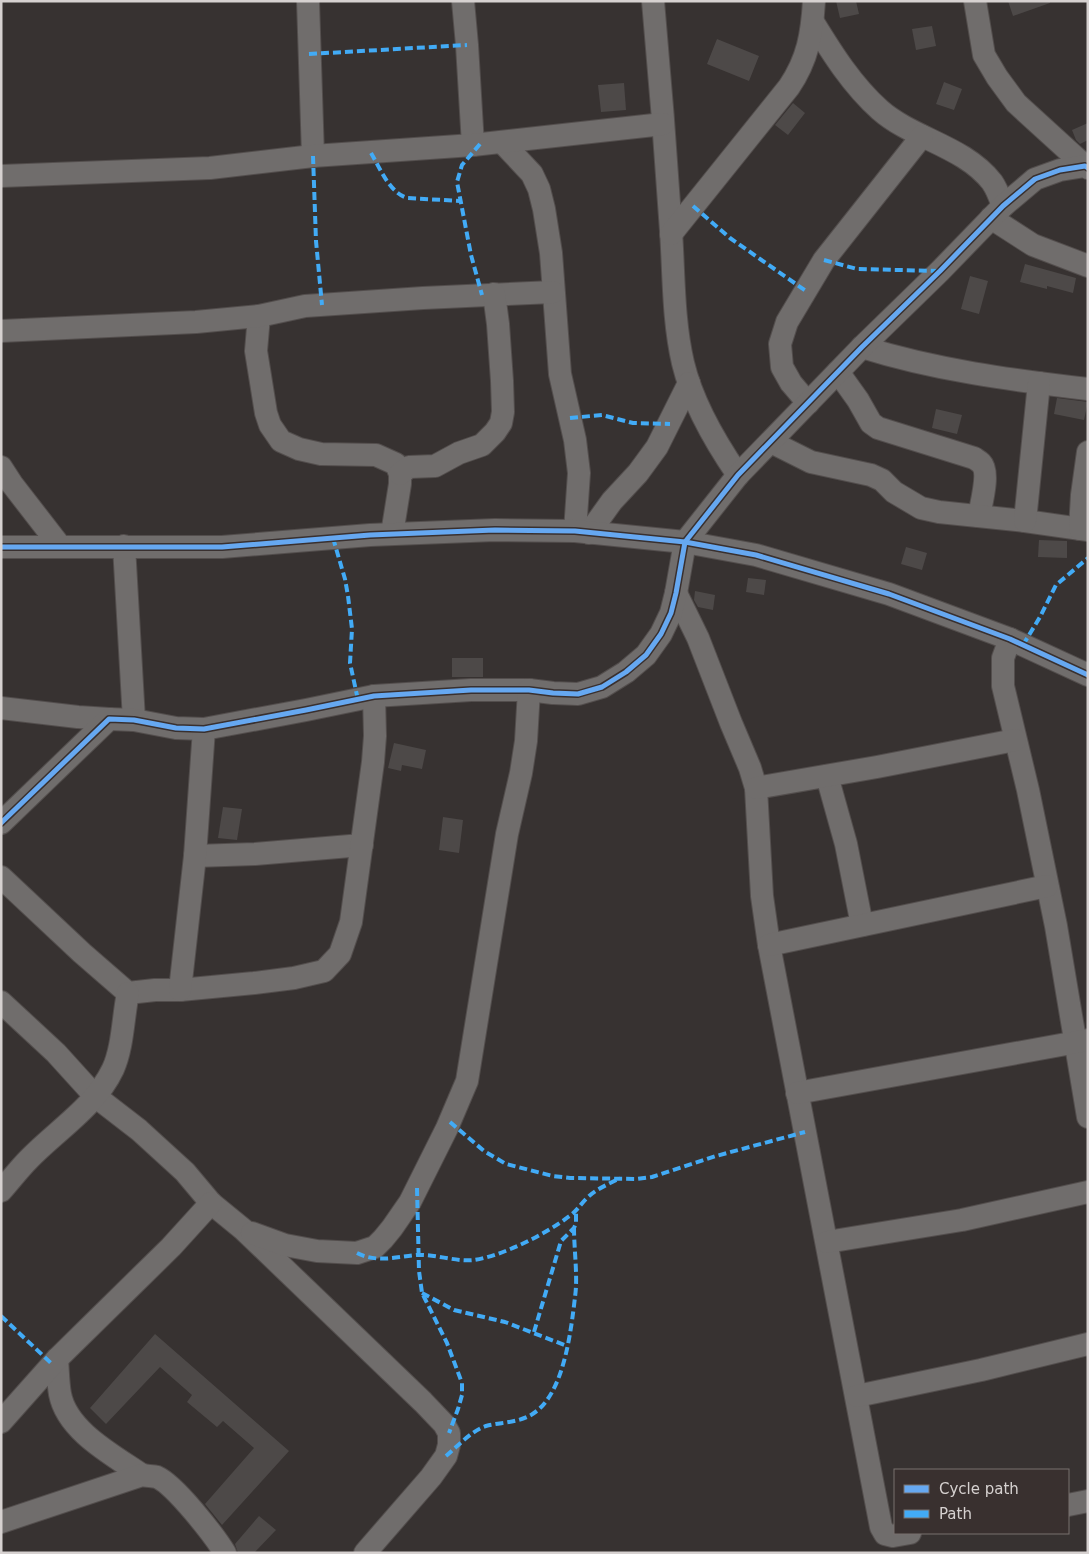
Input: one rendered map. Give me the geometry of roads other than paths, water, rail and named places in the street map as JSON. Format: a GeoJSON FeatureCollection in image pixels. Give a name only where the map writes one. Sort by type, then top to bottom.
{"type":"FeatureCollection","features":[{"type":"Feature","properties":{"kind":"street"},"geometry":{"type":"LineString","coordinates":[[308,1],[313,156]]}},
{"type":"Feature","properties":{"kind":"street"},"geometry":{"type":"LineString","coordinates":[[463,1],[473,145]]}},
{"type":"Feature","properties":{"kind":"street"},"geometry":{"type":"LineString","coordinates":[[653,1],[678,336],[689,383],[710,429],[738,475]]}},
{"type":"Feature","properties":{"kind":"street"},"geometry":{"type":"LineString","coordinates":[[975,1],[984,56],[997,77],[1016,103],[1085,162]]}},
{"type":"Feature","properties":{"kind":"street"},"geometry":{"type":"LineString","coordinates":[[671,234],[800,71],[808,47],[814,11]]}},
{"type":"Feature","properties":{"kind":"street"},"geometry":{"type":"LineString","coordinates":[[814,11],[833,54],[859,88],[880,111],[971,162],[983,172],[993,184],[997,212],[1034,246],[1088,266]]}},
{"type":"Feature","properties":{"kind":"street"},"geometry":{"type":"LineString","coordinates":[[1,171],[2,176],[210,168],[313,156],[473,145],[663,124]]}},
{"type":"Feature","properties":{"kind":"street"},"geometry":{"type":"LineString","coordinates":[[808,403],[791,383],[782,367],[780,344],[787,322],[824,260],[922,136]]}},
{"type":"Feature","properties":{"kind":"street"},"geometry":{"type":"LineString","coordinates":[[502,142],[532,174],[539,189],[550,240],[560,374],[575,440],[582,532]]}},
{"type":"Feature","properties":{"kind":"street"},"geometry":{"type":"LineString","coordinates":[[1,708],[78,718],[134,720],[176,728],[204,729],[374,696],[435,691],[530,690],[578,694],[602,687],[626,672],[646,655],[661,634],[671,613],[685,542],[738,475],[997,212],[1035,179],[1085,162]]}},
{"type":"Feature","properties":{"kind":"street"},"geometry":{"type":"LineString","coordinates":[[1,331],[196,322],[259,316],[305,306],[553,292]]}},
{"type":"Feature","properties":{"kind":"street"},"geometry":{"type":"LineString","coordinates":[[400,474],[409,467],[435,466],[459,453],[482,445],[501,423],[503,412],[502,381],[494,294]]}},
{"type":"Feature","properties":{"kind":"street"},"geometry":{"type":"LineString","coordinates":[[259,316],[256,351],[266,413],[270,425],[282,441],[299,449],[322,454],[376,455],[396,464],[400,474],[392,534]]}},
{"type":"Feature","properties":{"kind":"street"},"geometry":{"type":"LineString","coordinates":[[862,347],[900,359],[940,368],[1088,389]]}},
{"type":"Feature","properties":{"kind":"street"},"geometry":{"type":"LineString","coordinates":[[838,372],[858,400],[870,423],[878,428],[967,456],[982,463],[985,470],[985,480],[979,516]]}},
{"type":"Feature","properties":{"kind":"street"},"geometry":{"type":"LineString","coordinates":[[582,532],[650,458],[670,424],[689,383]]}},
{"type":"Feature","properties":{"kind":"street"},"geometry":{"type":"LineString","coordinates":[[1025,521],[1039,383]]}},
{"type":"Feature","properties":{"kind":"street"},"geometry":{"type":"LineString","coordinates":[[670,424],[710,429]]}},
{"type":"Feature","properties":{"kind":"street"},"geometry":{"type":"LineString","coordinates":[[771,442],[812,462],[871,475],[882,480],[894,492],[921,508],[939,512],[1025,521],[1084,530],[1082,495],[1088,452]]}},
{"type":"Feature","properties":{"kind":"street"},"geometry":{"type":"LineString","coordinates":[[1,467],[60,546]]}},
{"type":"Feature","properties":{"kind":"street"},"geometry":{"type":"LineString","coordinates":[[1,547],[222,547],[392,534],[495,530],[582,532],[685,542],[756,555],[889,594],[1010,639],[1088,675]]}},
{"type":"Feature","properties":{"kind":"street"},"geometry":{"type":"LineString","coordinates":[[124,546],[134,720]]}},
{"type":"Feature","properties":{"kind":"street"},"geometry":{"type":"LineString","coordinates":[[676,593],[698,638],[750,768],[756,788],[762,896],[769,944],[881,1527],[885,1534],[893,1536],[904,1534]]}},
{"type":"Feature","properties":{"kind":"street"},"geometry":{"type":"LineString","coordinates":[[1010,639],[1004,658],[1004,686],[1028,790],[1061,956],[1082,1041],[1088,1117]]}},
{"type":"Feature","properties":{"kind":"street"},"geometry":{"type":"LineString","coordinates":[[244,1230],[285,1245],[317,1251],[357,1253],[375,1246],[383,1239],[410,1202],[448,1128],[466,1081],[507,834],[521,773],[526,741],[530,690]]}},
{"type":"Feature","properties":{"kind":"street"},"geometry":{"type":"LineString","coordinates":[[1,876],[82,953],[128,993],[180,990],[294,978],[324,971],[340,954],[351,922],[374,754],[374,696]]}},
{"type":"Feature","properties":{"kind":"street"},"geometry":{"type":"LineString","coordinates":[[1,823],[109,719]]}},
{"type":"Feature","properties":{"kind":"street"},"geometry":{"type":"LineString","coordinates":[[180,990],[195,856],[204,729]]}},
{"type":"Feature","properties":{"kind":"street"},"geometry":{"type":"LineString","coordinates":[[756,788],[1015,740]]}},
{"type":"Feature","properties":{"kind":"street"},"geometry":{"type":"LineString","coordinates":[[827,776],[846,844],[862,925]]}},
{"type":"Feature","properties":{"kind":"street"},"geometry":{"type":"LineString","coordinates":[[195,856],[255,854],[362,845]]}},
{"type":"Feature","properties":{"kind":"street"},"geometry":{"type":"LineString","coordinates":[[769,944],[1047,886]]}},
{"type":"Feature","properties":{"kind":"street"},"geometry":{"type":"LineString","coordinates":[[1,1192],[28,1160],[70,1122],[95,1096],[112,1070],[119,1051],[128,993]]}},
{"type":"Feature","properties":{"kind":"street"},"geometry":{"type":"LineString","coordinates":[[1,1002],[56,1053],[95,1096],[139,1130],[184,1172],[211,1203],[244,1230],[444,1424],[449,1433],[449,1445],[446,1456],[365,1553]]}},
{"type":"Feature","properties":{"kind":"street"},"geometry":{"type":"LineString","coordinates":[[797,1093],[1082,1041]]}},
{"type":"Feature","properties":{"kind":"street"},"geometry":{"type":"LineString","coordinates":[[827,1242],[962,1220],[1088,1192]]}},
{"type":"Feature","properties":{"kind":"street"},"geometry":{"type":"LineString","coordinates":[[1,1422],[57,1359],[171,1247],[211,1203]]}},
{"type":"Feature","properties":{"kind":"street"},"geometry":{"type":"LineString","coordinates":[[857,1396],[981,1370],[1088,1344]]}},
{"type":"Feature","properties":{"kind":"street"},"geometry":{"type":"LineString","coordinates":[[57,1359],[60,1395],[68,1415],[88,1438],[142,1475],[157,1478],[172,1488],[204,1523],[225,1553]]}},
{"type":"Feature","properties":{"kind":"street"},"geometry":{"type":"LineString","coordinates":[[1,1522],[142,1475]]}},
{"type":"Feature","properties":{"kind":"street"},"geometry":{"type":"LineString","coordinates":[[1069,1505],[1088,1501]]}}]}
